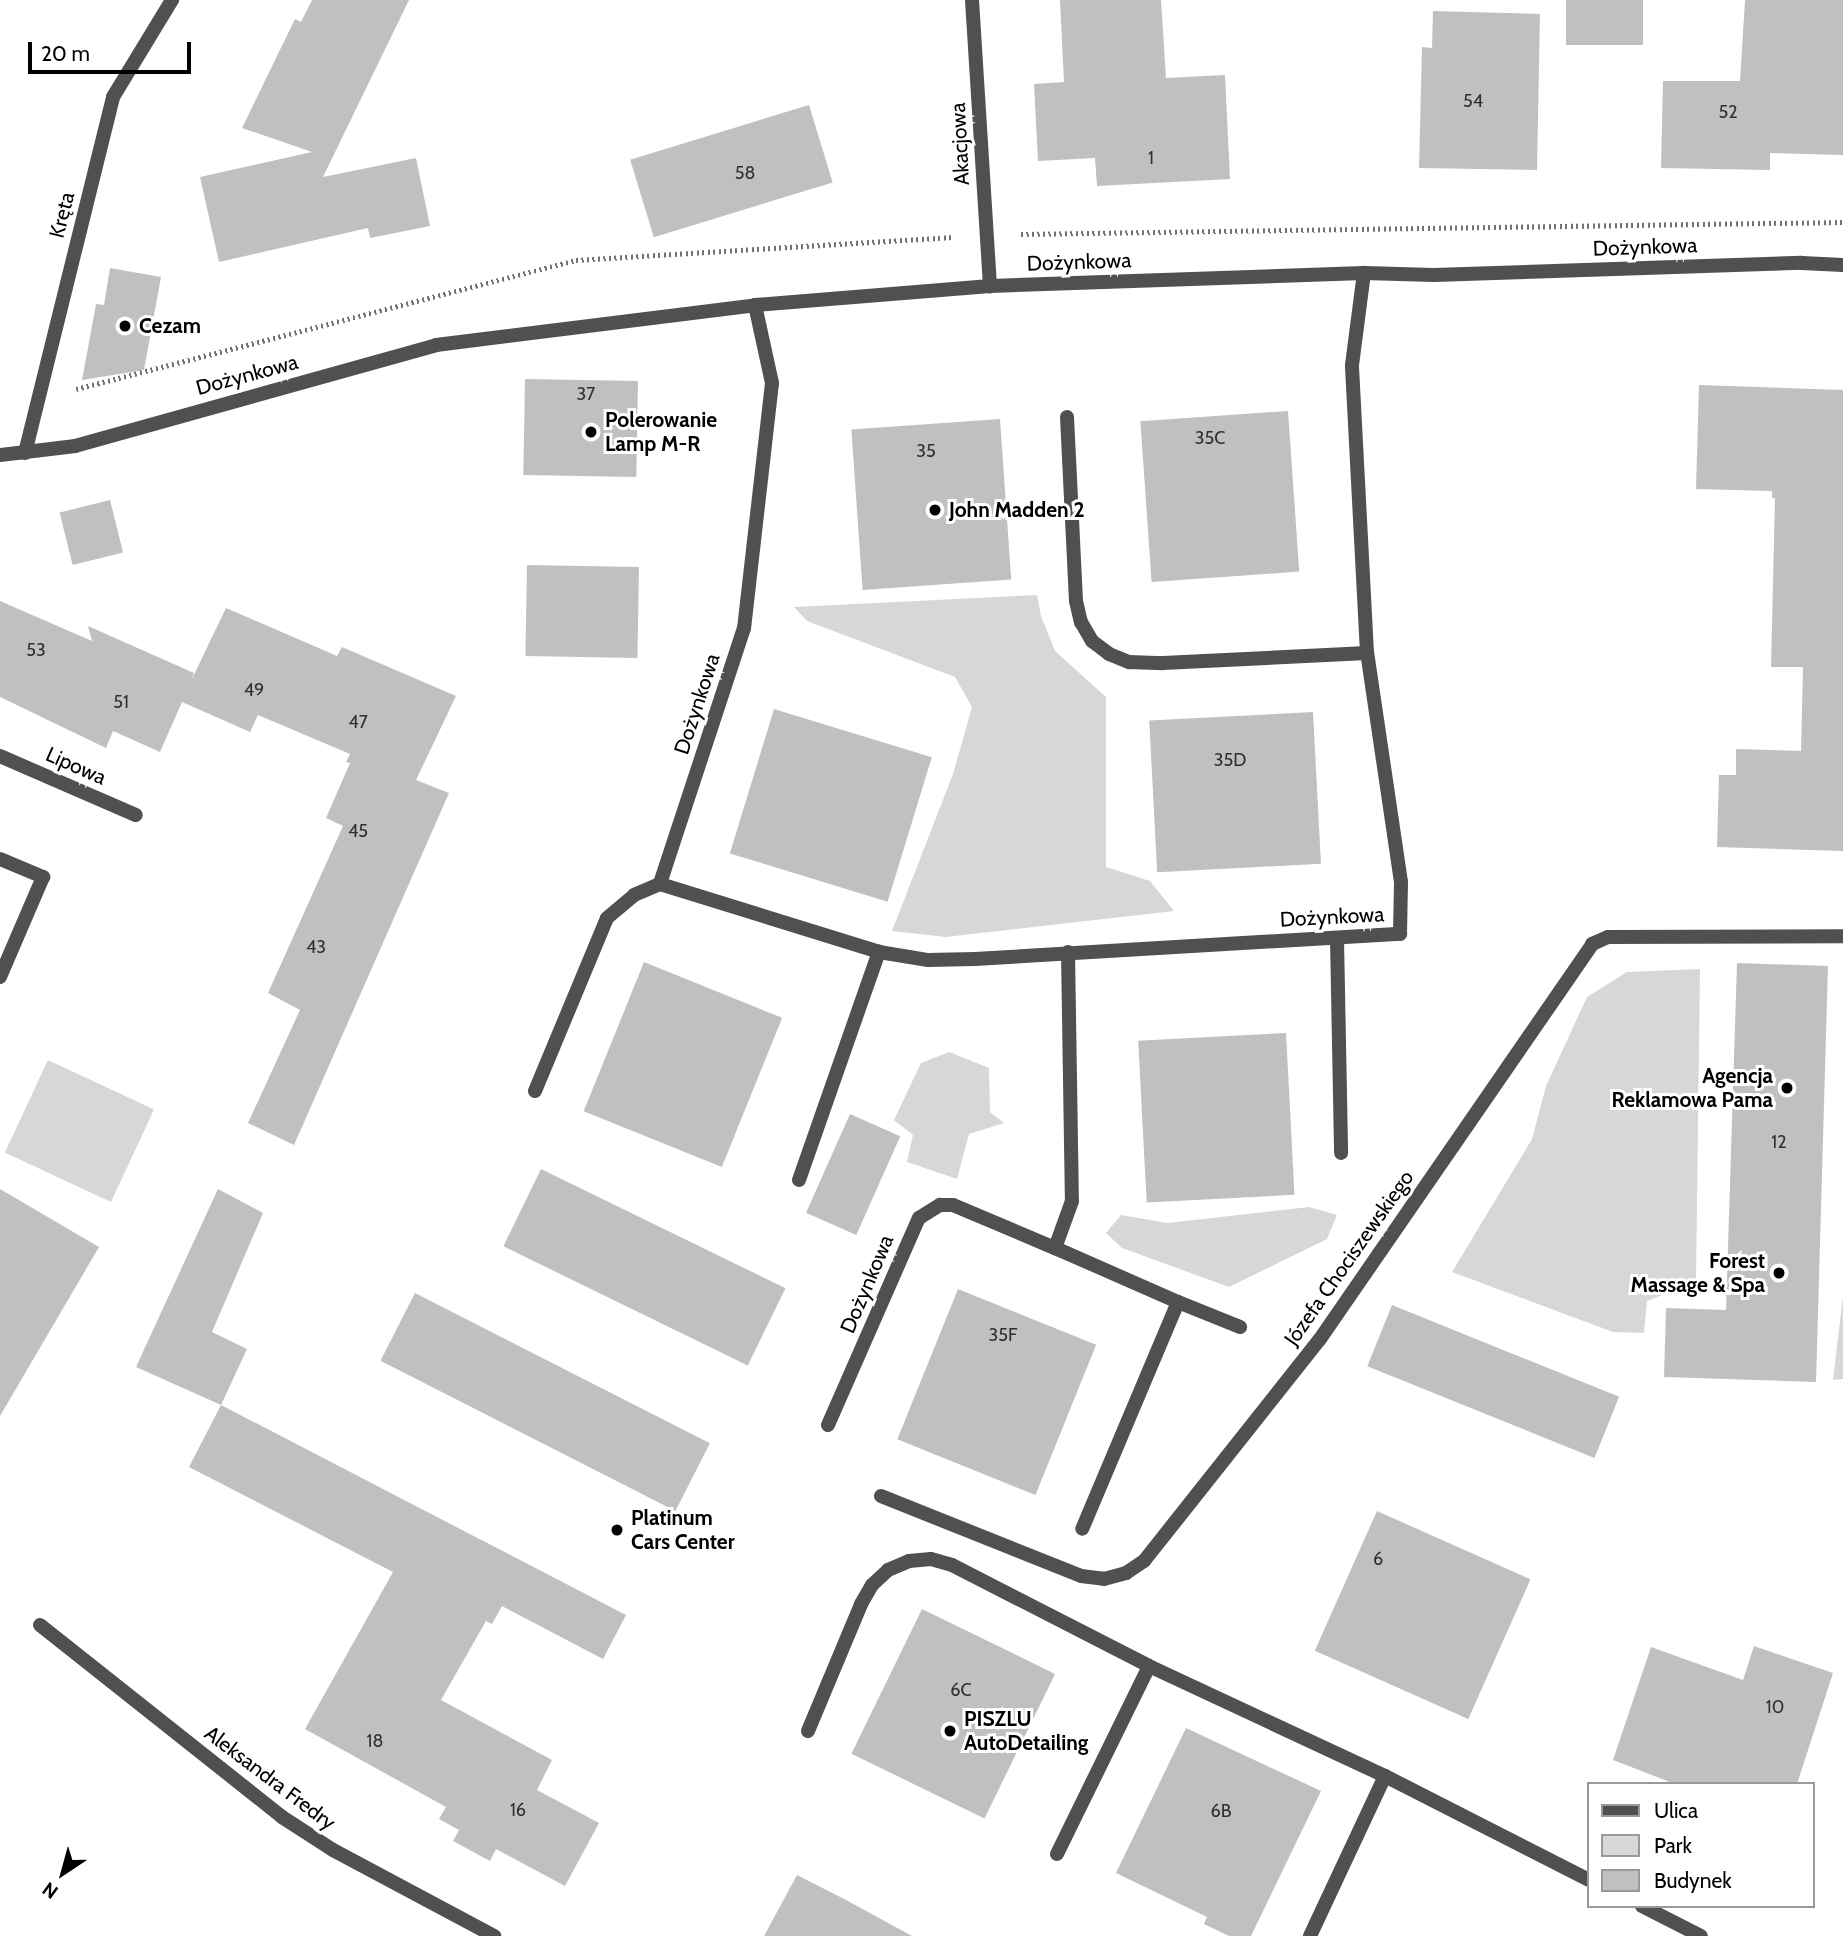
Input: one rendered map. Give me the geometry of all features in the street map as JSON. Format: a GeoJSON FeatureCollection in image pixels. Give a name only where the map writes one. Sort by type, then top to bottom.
{"type":"FeatureCollection","features":[{"type":"Feature","properties":{"kind":"street","name":"Kręta"},"geometry":{"type":"LineString","coordinates":[[25,453],[113,97],[172,0]]}},
{"type":"Feature","properties":{"kind":"street","name":"Akacjowa"},"geometry":{"type":"LineString","coordinates":[[972,0],[990,286]]}},
{"type":"Feature","properties":{"kind":"street","name":"Dożynkowa"},"geometry":{"type":"LineString","coordinates":[[0,455],[75,446],[436,345],[755,305],[990,286],[1364,273],[1434,275],[1802,263],[1843,265]]}},
{"type":"Feature","properties":{"kind":"street","name":"Dożynkowa"},"geometry":{"type":"LineString","coordinates":[[755,305],[772,383],[744,628],[660,884],[879,953],[928,960],[1337,939],[1400,934],[1401,882],[1367,653],[1352,365],[1364,273]]}},
{"type":"Feature","properties":{"kind":"street"},"geometry":{"type":"LineString","coordinates":[[1067,417],[1076,601],[1081,622],[1092,641],[1109,654],[1129,662],[1367,653]]}},
{"type":"Feature","properties":{"kind":"street","name":"Lipowa"},"geometry":{"type":"LineString","coordinates":[[0,756],[136,815]]}},
{"type":"Feature","properties":{"kind":"street"},"geometry":{"type":"LineString","coordinates":[[0,859],[43,877],[0,977]]}},
{"type":"Feature","properties":{"kind":"street"},"geometry":{"type":"LineString","coordinates":[[535,1091],[607,918],[634,895],[660,884]]}},
{"type":"Feature","properties":{"kind":"street","name":"Józefa Chociszewskiego"},"geometry":{"type":"LineString","coordinates":[[881,1496],[1081,1576],[1104,1578],[1126,1573],[1144,1561],[1320,1339],[1592,943],[1608,937],[1843,936]]}},
{"type":"Feature","properties":{"kind":"street"},"geometry":{"type":"LineString","coordinates":[[1337,939],[1342,1153]]}},
{"type":"Feature","properties":{"kind":"street"},"geometry":{"type":"LineString","coordinates":[[1055,1248],[1072,1201],[1068,952]]}},
{"type":"Feature","properties":{"kind":"street"},"geometry":{"type":"LineString","coordinates":[[799,1180],[879,953]]}},
{"type":"Feature","properties":{"kind":"street","name":"Dożynkowa"},"geometry":{"type":"LineString","coordinates":[[828,1425],[919,1218],[940,1205],[953,1205],[1240,1327]]}},
{"type":"Feature","properties":{"kind":"street"},"geometry":{"type":"LineString","coordinates":[[1082,1530],[1178,1302]]}},
{"type":"Feature","properties":{"kind":"street"},"geometry":{"type":"LineString","coordinates":[[808,1731],[861,1604],[872,1585],[888,1570],[909,1561],[931,1559],[952,1565],[1149,1666],[1385,1776],[1588,1879]]}},
{"type":"Feature","properties":{"kind":"street","name":"Aleksandra Fredry"},"geometry":{"type":"LineString","coordinates":[[40,1625],[282,1817],[333,1850],[494,1936]]}},
{"type":"Feature","properties":{"kind":"street"},"geometry":{"type":"LineString","coordinates":[[1057,1854],[1149,1666]]}},
{"type":"Feature","properties":{"kind":"street"},"geometry":{"type":"LineString","coordinates":[[1310,1936],[1385,1776]]}},
{"type":"Feature","properties":{"kind":"street"},"geometry":{"type":"LineString","coordinates":[[1646,1908],[1701,1936]]}},
{"type":"Feature","properties":{"kind":"green space"},"geometry":{"type":"Polygon","coordinates":[[[1037,595],[1041,616],[1055,651],[1106,697],[1106,867],[1150,881],[1174,911],[946,937],[892,931],[953,774],[972,707],[955,677],[807,621],[794,607],[1037,595]]]}},
{"type":"Feature","properties":{"kind":"green space"},"geometry":{"type":"Polygon","coordinates":[[[1700,969],[1696,1282],[1647,1301],[1644,1333],[1613,1332],[1452,1272],[1532,1139],[1546,1086],[1587,997],[1627,972],[1700,969]]]}},
{"type":"Feature","properties":{"kind":"green space"},"geometry":{"type":"Polygon","coordinates":[[[949,1052],[989,1068],[990,1112],[1004,1123],[969,1134],[957,1179],[907,1162],[913,1135],[894,1120],[921,1063],[949,1052]]]}},
{"type":"Feature","properties":{"kind":"green space"},"geometry":{"type":"Polygon","coordinates":[[[48,1060],[154,1109],[111,1202],[5,1152],[48,1060]]]}},
{"type":"Feature","properties":{"kind":"green space"},"geometry":{"type":"Polygon","coordinates":[[[1309,1207],[1337,1215],[1327,1239],[1229,1287],[1122,1248],[1106,1233],[1121,1215],[1167,1223],[1309,1207]]]}},
{"type":"Feature","properties":{"kind":"green space"},"geometry":{"type":"Polygon","coordinates":[[[1843,1296],[1843,1379],[1833,1380],[1843,1296]]]}},
{"type":"Feature","properties":{"kind":"building"},"geometry":{"type":"Polygon","coordinates":[[[312,0],[409,0],[323,177],[416,158],[430,226],[370,238],[368,228],[219,262],[200,177],[312,152],[242,128],[295,19],[301,22],[312,0]]]}},
{"type":"Feature","properties":{"kind":"building"},"geometry":{"type":"Polygon","coordinates":[[[1060,0],[1161,0],[1166,78],[1225,75],[1230,179],[1097,186],[1095,158],[1038,161],[1034,84],[1064,82],[1060,0]]]}},
{"type":"Feature","properties":{"kind":"building"},"geometry":{"type":"Polygon","coordinates":[[[1566,0],[1643,0],[1643,45],[1566,45],[1566,0]]]}},
{"type":"Feature","properties":{"kind":"building"},"geometry":{"type":"Polygon","coordinates":[[[1745,0],[1843,0],[1843,155],[1770,153],[1770,170],[1661,168],[1663,81],[1740,81],[1745,0]]]}},
{"type":"Feature","properties":{"kind":"building"},"geometry":{"type":"Polygon","coordinates":[[[1433,11],[1540,14],[1537,170],[1419,168],[1422,47],[1432,48],[1433,11]]]}},
{"type":"Feature","properties":{"kind":"building"},"geometry":{"type":"Polygon","coordinates":[[[809,105],[833,182],[654,237],[630,160],[809,105]]]}},
{"type":"Feature","properties":{"kind":"building"},"geometry":{"type":"Polygon","coordinates":[[[110,268],[161,277],[144,370],[82,380],[96,304],[104,305],[110,268]]]}},
{"type":"Feature","properties":{"kind":"building"},"geometry":{"type":"Polygon","coordinates":[[[525,379],[638,381],[636,477],[523,475],[525,379]]]}},
{"type":"Feature","properties":{"kind":"building"},"geometry":{"type":"Polygon","coordinates":[[[1699,385],[1843,390],[1843,851],[1717,847],[1719,775],[1736,775],[1736,749],[1801,751],[1803,667],[1771,667],[1775,498],[1772,498],[1772,491],[1696,489],[1699,385]]]}},
{"type":"Feature","properties":{"kind":"building"},"geometry":{"type":"Polygon","coordinates":[[[1288,411],[1299,572],[1152,582],[1140,421],[1288,411]]]}},
{"type":"Feature","properties":{"kind":"building"},"geometry":{"type":"Polygon","coordinates":[[[1000,419],[1011,580],[863,590],[851,429],[1000,419]]]}},
{"type":"Feature","properties":{"kind":"building"},"geometry":{"type":"Polygon","coordinates":[[[110,500],[123,552],[73,565],[60,513],[110,500]]]}},
{"type":"Feature","properties":{"kind":"building"},"geometry":{"type":"Polygon","coordinates":[[[527,565],[639,567],[637,658],[525,656],[527,565]]]}},
{"type":"Feature","properties":{"kind":"building"},"geometry":{"type":"Polygon","coordinates":[[[0,601],[92,641],[88,626],[194,673],[190,683],[226,608],[337,656],[342,647],[456,696],[416,780],[449,793],[294,1145],[248,1123],[300,1010],[268,993],[343,826],[326,818],[350,763],[346,762],[350,754],[258,715],[250,732],[182,702],[160,752],[113,731],[106,748],[0,697],[0,601]]]}},
{"type":"Feature","properties":{"kind":"building"},"geometry":{"type":"Polygon","coordinates":[[[774,709],[932,757],[888,902],[730,853],[774,709]]]}},
{"type":"Feature","properties":{"kind":"building"},"geometry":{"type":"Polygon","coordinates":[[[1313,712],[1321,864],[1157,872],[1149,721],[1313,712]]]}},
{"type":"Feature","properties":{"kind":"building"},"geometry":{"type":"Polygon","coordinates":[[[644,962],[782,1018],[722,1167],[584,1111],[644,962]]]}},
{"type":"Feature","properties":{"kind":"building"},"geometry":{"type":"Polygon","coordinates":[[[1737,963],[1828,966],[1816,1382],[1664,1377],[1666,1308],[1726,1310],[1737,963]]]}},
{"type":"Feature","properties":{"kind":"building"},"geometry":{"type":"Polygon","coordinates":[[[1286,1033],[1294,1195],[1147,1203],[1138,1041],[1286,1033]]]}},
{"type":"Feature","properties":{"kind":"building"},"geometry":{"type":"Polygon","coordinates":[[[850,1114],[900,1136],[856,1235],[806,1213],[850,1114]]]}},
{"type":"Feature","properties":{"kind":"building"},"geometry":{"type":"Polygon","coordinates":[[[541,1169],[785,1288],[748,1366],[503,1246],[541,1169]]]}},
{"type":"Feature","properties":{"kind":"building"},"geometry":{"type":"Polygon","coordinates":[[[0,1189],[99,1247],[0,1416],[0,1189]]]}},
{"type":"Feature","properties":{"kind":"building"},"geometry":{"type":"Polygon","coordinates":[[[218,1189],[263,1213],[212,1332],[247,1349],[221,1405],[136,1367],[218,1189]]]}},
{"type":"Feature","properties":{"kind":"building"},"geometry":{"type":"Polygon","coordinates":[[[958,1289],[1096,1345],[1035,1495],[897,1439],[958,1289]]]}},
{"type":"Feature","properties":{"kind":"building"},"geometry":{"type":"Polygon","coordinates":[[[415,1293],[710,1443],[675,1511],[380,1361],[415,1293]]]}},
{"type":"Feature","properties":{"kind":"building"},"geometry":{"type":"Polygon","coordinates":[[[1392,1305],[1619,1397],[1594,1458],[1367,1366],[1392,1305]]]}},
{"type":"Feature","properties":{"kind":"building"},"geometry":{"type":"Polygon","coordinates":[[[221,1405],[626,1615],[603,1659],[502,1606],[492,1624],[486,1621],[441,1700],[552,1760],[537,1790],[599,1823],[565,1886],[496,1849],[490,1861],[453,1841],[459,1830],[439,1819],[446,1807],[305,1729],[393,1572],[189,1467],[221,1405]]]}},
{"type":"Feature","properties":{"kind":"building"},"geometry":{"type":"Polygon","coordinates":[[[1377,1511],[1530,1579],[1468,1719],[1315,1651],[1377,1511]]]}},
{"type":"Feature","properties":{"kind":"building"},"geometry":{"type":"Polygon","coordinates":[[[922,1609],[1055,1674],[984,1819],[851,1754],[922,1609]]]}},
{"type":"Feature","properties":{"kind":"building"},"geometry":{"type":"Polygon","coordinates":[[[1754,1646],[1833,1673],[1798,1782],[1670,1782],[1613,1760],[1651,1647],[1743,1680],[1754,1646]]]}},
{"type":"Feature","properties":{"kind":"building"},"geometry":{"type":"Polygon","coordinates":[[[1186,1728],[1321,1791],[1251,1936],[1229,1936],[1204,1924],[1207,1917],[1116,1873],[1186,1728]]]}},
{"type":"Feature","properties":{"kind":"building"},"geometry":{"type":"Polygon","coordinates":[[[797,1875],[848,1901],[912,1936],[764,1936],[797,1875]]]}},
{"type":"Feature","properties":{"kind":"place","name":"Cezam"},"geometry":{"type":"Point","coordinates":[125,326]}},
{"type":"Feature","properties":{"kind":"place","name":"Polerowanie Lamp M-R"},"geometry":{"type":"Point","coordinates":[591,432]}},
{"type":"Feature","properties":{"kind":"place","name":"John Madden 2"},"geometry":{"type":"Point","coordinates":[935,510]}},
{"type":"Feature","properties":{"kind":"place","name":"Agencja Reklamowa Pama"},"geometry":{"type":"Point","coordinates":[1787,1088]}},
{"type":"Feature","properties":{"kind":"place","name":"Forest Massage & Spa"},"geometry":{"type":"Point","coordinates":[1779,1273]}},
{"type":"Feature","properties":{"kind":"place","name":"Platinum Cars Center"},"geometry":{"type":"Point","coordinates":[617,1530]}},
{"type":"Feature","properties":{"kind":"place","name":"PISZLU AutoDetailing"},"geometry":{"type":"Point","coordinates":[950,1731]}}]}
